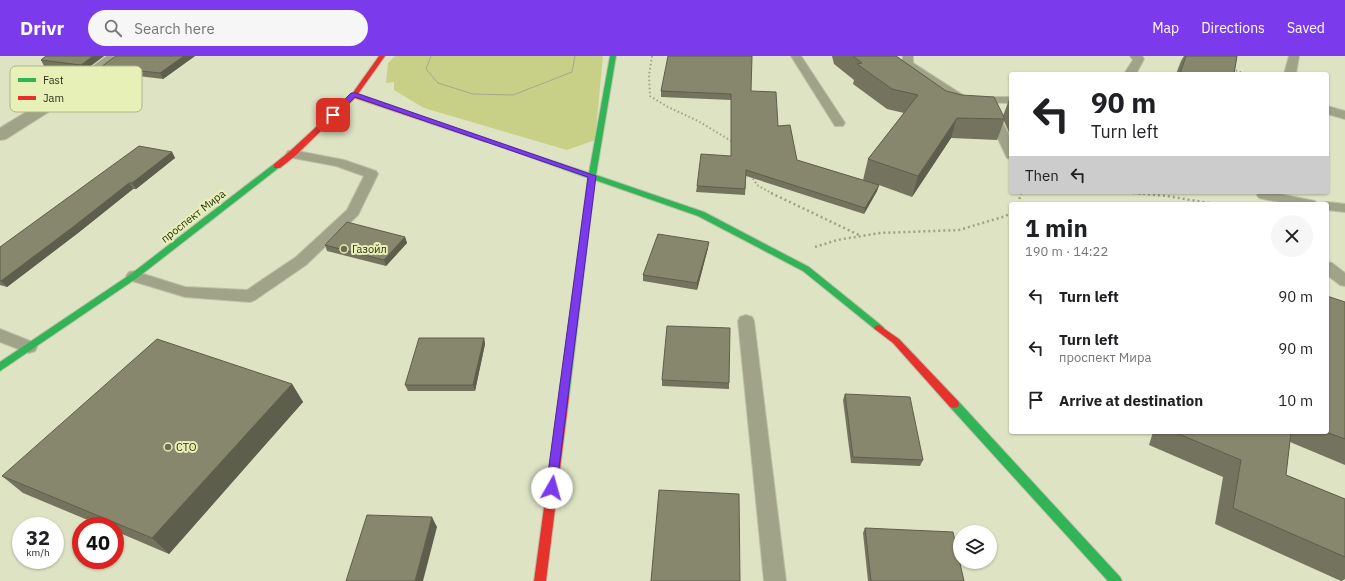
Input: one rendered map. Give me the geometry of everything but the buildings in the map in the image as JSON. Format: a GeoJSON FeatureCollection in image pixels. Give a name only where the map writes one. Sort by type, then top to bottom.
{"type":"FeatureCollection","features":[{"type":"Feature","properties":{"kind":"street"},"geometry":{"type":"LineString","coordinates":[[103,66],[117,56]]}},
{"type":"Feature","properties":{"kind":"street"},"geometry":{"type":"LineString","coordinates":[[540,581],[592,176],[613,56]]}},
{"type":"Feature","properties":{"kind":"street","name":"проспект Мира"},"geometry":{"type":"LineString","coordinates":[[0,367],[134,276],[292,154],[354,95],[380,57]]}},
{"type":"Feature","properties":{"kind":"street"},"geometry":{"type":"LineString","coordinates":[[354,95],[701,214],[806,269],[896,341],[1116,581]]}},
{"type":"Feature","properties":{"kind":"street"},"geometry":{"type":"LineString","coordinates":[[0,135],[37,112]]}},
{"type":"Feature","properties":{"kind":"lane"},"geometry":{"type":"LineString","coordinates":[[796,56],[839,123]]}},
{"type":"Feature","properties":{"kind":"lane"},"geometry":{"type":"LineString","coordinates":[[908,56],[907,64],[963,100],[1009,100]]}},
{"type":"Feature","properties":{"kind":"lane"},"geometry":{"type":"LineString","coordinates":[[1131,72],[1139,59],[1135,56]]}},
{"type":"Feature","properties":{"kind":"lane"},"geometry":{"type":"LineString","coordinates":[[1290,72],[1294,56]]}},
{"type":"Feature","properties":{"kind":"lane"},"geometry":{"type":"LineString","coordinates":[[986,100],[1009,147]]}},
{"type":"Feature","properties":{"kind":"lane"},"geometry":{"type":"LineString","coordinates":[[1329,111],[1345,115]]}},
{"type":"Feature","properties":{"kind":"lane"},"geometry":{"type":"LineString","coordinates":[[134,276],[185,292],[250,296],[301,261],[353,212],[371,174],[339,163],[292,154]]}},
{"type":"Feature","properties":{"kind":"lane"},"geometry":{"type":"LineString","coordinates":[[1264,197],[1297,202]]}},
{"type":"Feature","properties":{"kind":"lane"},"geometry":{"type":"LineString","coordinates":[[1329,206],[1345,208]]}},
{"type":"Feature","properties":{"kind":"lane"},"geometry":{"type":"LineString","coordinates":[[1329,269],[1345,281]]}},
{"type":"Feature","properties":{"kind":"lane"},"geometry":{"type":"LineString","coordinates":[[746,321],[775,581]]}},
{"type":"Feature","properties":{"kind":"lane"},"geometry":{"type":"LineString","coordinates":[[0,335],[29,347]]}},
{"type":"Feature","properties":{"kind":"path"},"geometry":{"type":"LineString","coordinates":[[652,56],[649,75],[650,96],[668,107],[698,121],[739,146]]}},
{"type":"Feature","properties":{"kind":"path"},"geometry":{"type":"LineString","coordinates":[[1230,68],[1241,72]]}},
{"type":"Feature","properties":{"kind":"path"},"geometry":{"type":"LineString","coordinates":[[750,170],[751,177],[757,185],[792,204],[861,236]]}},
{"type":"Feature","properties":{"kind":"path"},"geometry":{"type":"LineString","coordinates":[[1148,194],[1203,202]]}},
{"type":"Feature","properties":{"kind":"path"},"geometry":{"type":"LineString","coordinates":[[782,256],[837,240],[880,233],[959,230],[1006,216],[1009,213]]}},
{"type":"Feature","properties":{"kind":"green space"},"geometry":{"type":"Polygon","coordinates":[[[395,56],[603,56],[595,140],[567,150],[424,108],[394,90],[394,82],[386,83],[388,63],[395,56]]]}},
{"type":"Feature","properties":{"kind":"tram line"},"geometry":{"type":"LineString","coordinates":[[431,56],[426,69],[438,83],[473,94],[513,95],[572,72],[575,56]]}},
{"type":"Feature","properties":{"kind":"traffic: fast"},"geometry":{"type":"LineString","coordinates":[[564,397],[592,176],[613,56]]}},
{"type":"Feature","properties":{"kind":"traffic: fast"},"geometry":{"type":"LineString","coordinates":[[488,141],[701,214],[806,269],[879,328]]}},
{"type":"Feature","properties":{"kind":"traffic: fast"},"geometry":{"type":"LineString","coordinates":[[0,367],[134,276],[277,166]]}},
{"type":"Feature","properties":{"kind":"traffic: fast"},"geometry":{"type":"LineString","coordinates":[[954,404],[1116,581]]}},
{"type":"Feature","properties":{"kind":"traffic: jam"},"geometry":{"type":"LineString","coordinates":[[277,166],[292,154],[354,95],[382,56]]}},
{"type":"Feature","properties":{"kind":"traffic: jam"},"geometry":{"type":"LineString","coordinates":[[354,95],[488,141]]}},
{"type":"Feature","properties":{"kind":"traffic: jam"},"geometry":{"type":"LineString","coordinates":[[879,328],[896,341],[954,404]]}},
{"type":"Feature","properties":{"kind":"traffic: jam"},"geometry":{"type":"LineString","coordinates":[[540,581],[564,397]]}},
{"type":"Feature","properties":{"kind":"place","name":"Газойл"},"geometry":{"type":"Point","coordinates":[344,249]}},
{"type":"Feature","properties":{"kind":"place","name":"СТО"},"geometry":{"type":"Point","coordinates":[168,447]}},
{"type":"Feature","properties":{"kind":"route"},"geometry":{"type":"LineString","coordinates":[[333,115],[354,95],[592,176],[552,488]]}}]}
